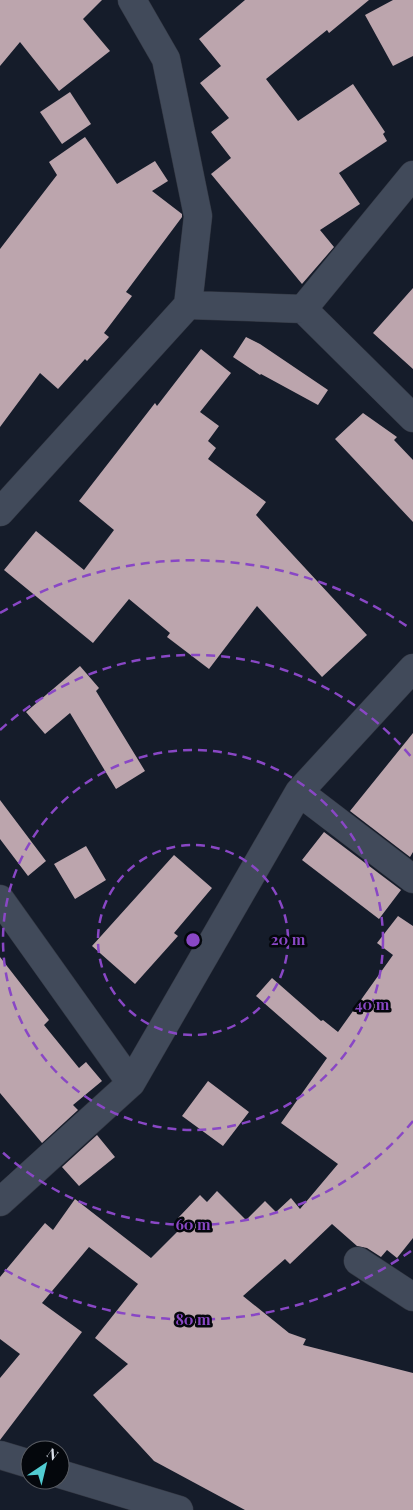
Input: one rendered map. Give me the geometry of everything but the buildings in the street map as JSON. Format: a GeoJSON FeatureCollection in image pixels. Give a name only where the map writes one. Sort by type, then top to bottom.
{"type":"FeatureCollection","features":[{"type":"Feature","properties":{"kind":"street"},"geometry":{"type":"LineString","coordinates":[[0,512],[188,305],[198,216],[166,59],[132,0]]}},
{"type":"Feature","properties":{"kind":"street"},"geometry":{"type":"LineString","coordinates":[[303,309],[413,175]]}},
{"type":"Feature","properties":{"kind":"street"},"geometry":{"type":"LineString","coordinates":[[188,305],[303,309],[413,418]]}},
{"type":"Feature","properties":{"kind":"street"},"geometry":{"type":"LineString","coordinates":[[0,1202],[131,1083],[299,792],[413,668]]}},
{"type":"Feature","properties":{"kind":"street"},"geometry":{"type":"LineString","coordinates":[[299,792],[413,879]]}},
{"type":"Feature","properties":{"kind":"street"},"geometry":{"type":"LineString","coordinates":[[0,899],[131,1083]]}},
{"type":"Feature","properties":{"kind":"street"},"geometry":{"type":"LineString","coordinates":[[358,1261],[413,1297]]}},
{"type":"Feature","properties":{"kind":"street"},"geometry":{"type":"LineString","coordinates":[[0,1455],[20,1461]]}},
{"type":"Feature","properties":{"kind":"street"},"geometry":{"type":"LineString","coordinates":[[70,1477],[179,1510]]}}]}
